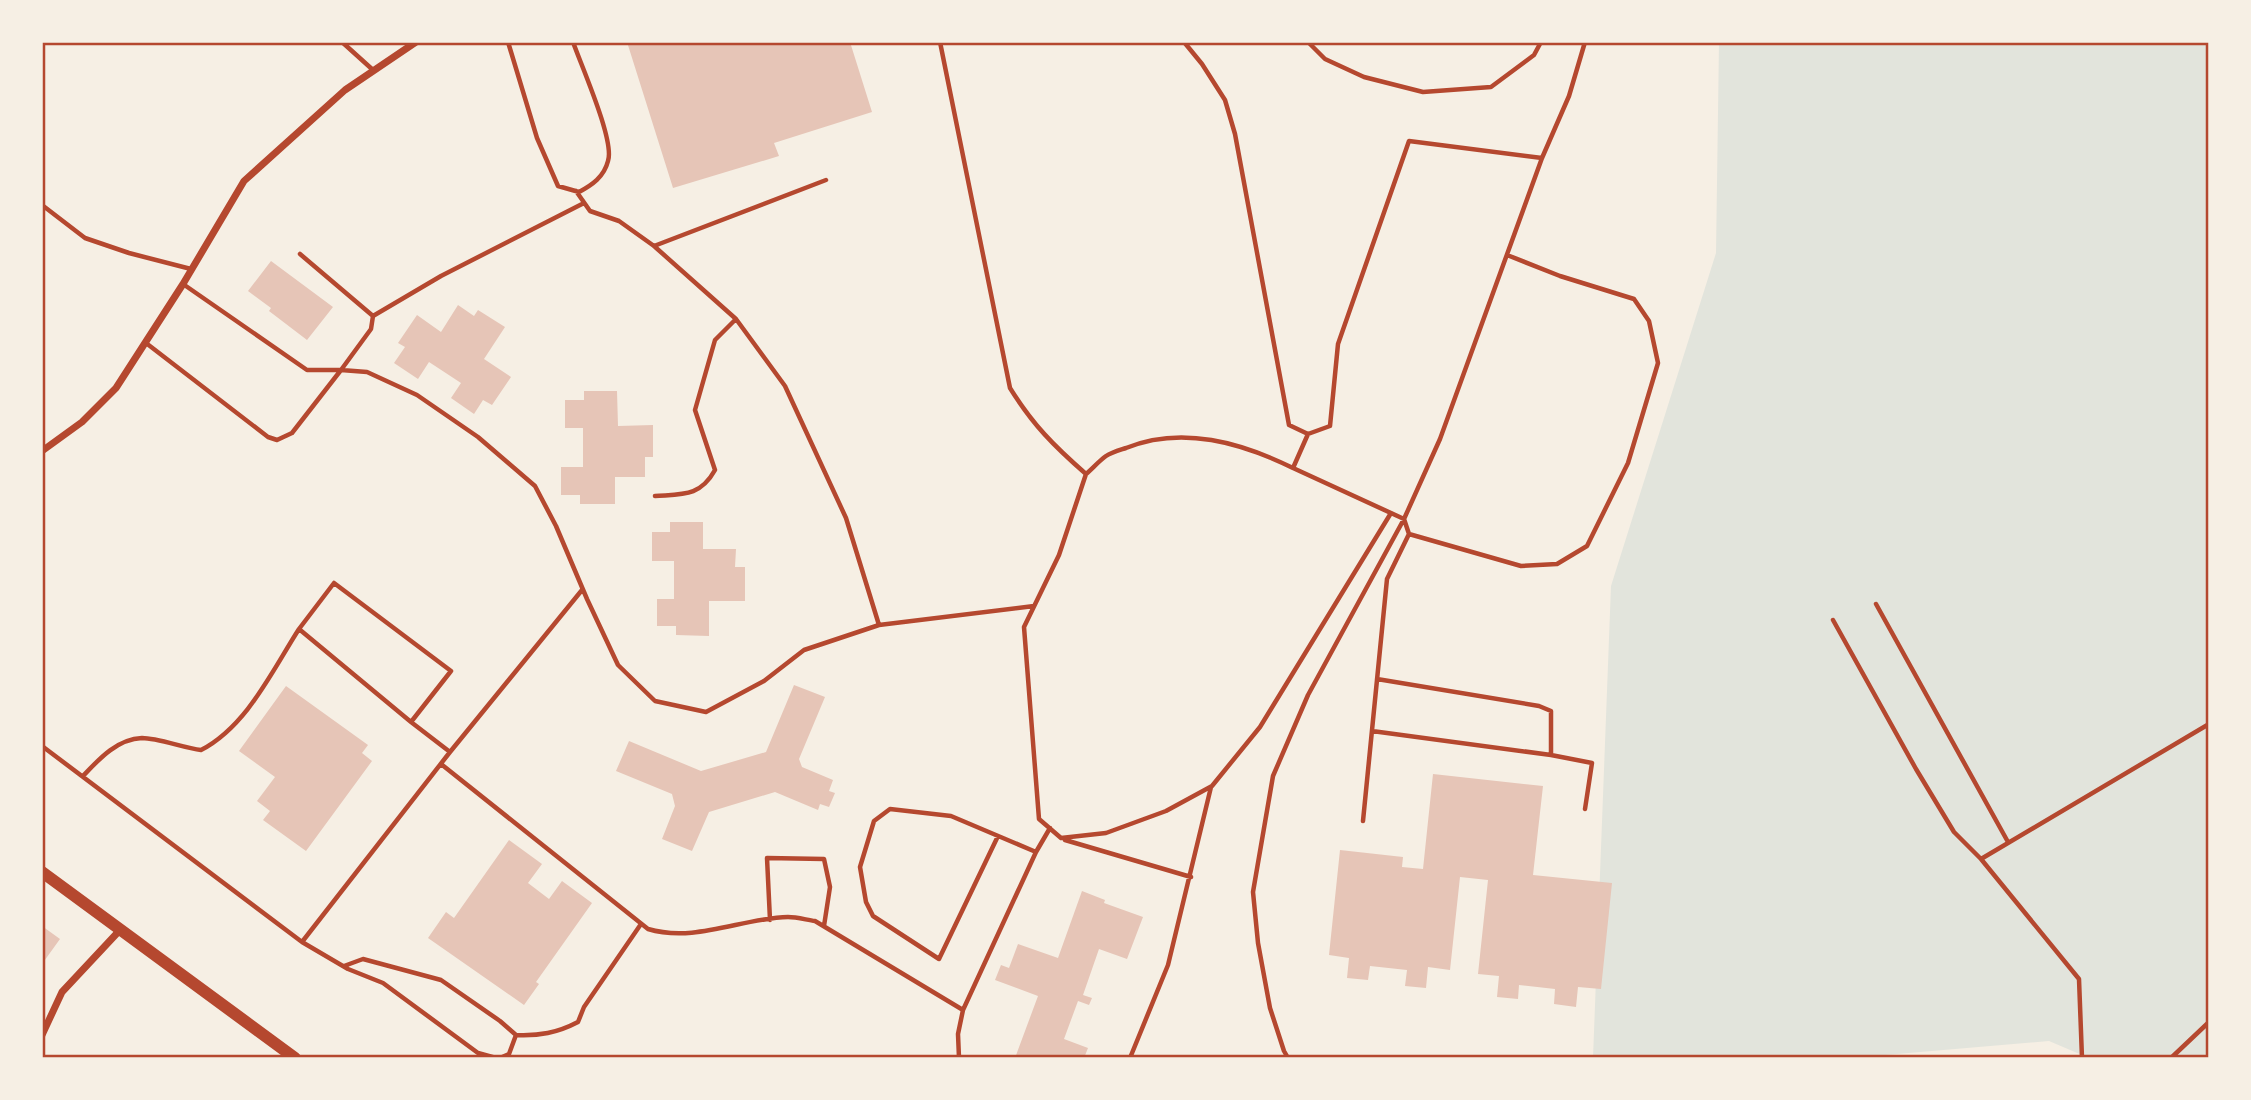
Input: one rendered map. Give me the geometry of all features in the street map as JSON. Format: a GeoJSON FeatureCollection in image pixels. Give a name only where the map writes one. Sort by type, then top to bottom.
{"type":"FeatureCollection","features":[{"type":"Feature","properties":{"kind":"main road"},"geometry":{"type":"LineString","coordinates":[[42,872],[295,1058]]}},
{"type":"Feature","properties":{"kind":"street"},"geometry":{"type":"LineString","coordinates":[[42,451],[82,422],[108,396],[146,343],[244,181],[345,90],[416,42]]}},
{"type":"Feature","properties":{"kind":"street"},"geometry":{"type":"LineString","coordinates":[[43,1029],[62,992],[120,930]]}},
{"type":"Feature","properties":{"kind":"lane"},"geometry":{"type":"LineString","coordinates":[[342,42],[373,71]]}},
{"type":"Feature","properties":{"kind":"lane"},"geometry":{"type":"LineString","coordinates":[[508,42],[537,138],[558,186],[576,191],[595,183],[609,160],[606,134],[573,42]]}},
{"type":"Feature","properties":{"kind":"lane"},"geometry":{"type":"LineString","coordinates":[[940,42],[1010,388],[1029,419],[1086,474]]}},
{"type":"Feature","properties":{"kind":"lane"},"geometry":{"type":"LineString","coordinates":[[1184,42],[1225,100],[1232,123],[1289,425],[1308,434],[1330,426],[1338,344],[1409,141],[1542,158]]}},
{"type":"Feature","properties":{"kind":"lane"},"geometry":{"type":"LineString","coordinates":[[1308,42],[1325,59],[1364,77],[1423,92],[1491,87],[1534,55],[1541,42]]}},
{"type":"Feature","properties":{"kind":"lane"},"geometry":{"type":"LineString","coordinates":[[1288,1058],[1270,1008],[1258,943],[1253,892],[1273,776],[1308,695],[1404,519],[1440,439],[1542,158],[1569,96],[1585,42]]}},
{"type":"Feature","properties":{"kind":"lane"},"geometry":{"type":"LineString","coordinates":[[654,246],[826,180]]}},
{"type":"Feature","properties":{"kind":"lane"},"geometry":{"type":"LineString","coordinates":[[576,191],[590,211],[619,221],[654,246],[736,319],[785,386],[846,518],[879,625]]}},
{"type":"Feature","properties":{"kind":"lane"},"geometry":{"type":"LineString","coordinates":[[373,316],[441,276],[584,203]]}},
{"type":"Feature","properties":{"kind":"lane"},"geometry":{"type":"LineString","coordinates":[[42,205],[85,238],[129,253],[192,269]]}},
{"type":"Feature","properties":{"kind":"lane"},"geometry":{"type":"LineString","coordinates":[[300,254],[373,316]]}},
{"type":"Feature","properties":{"kind":"lane"},"geometry":{"type":"LineString","coordinates":[[1409,534],[1521,566],[1557,564],[1587,546],[1628,463],[1658,363],[1649,321],[1634,299],[1560,276],[1507,255]]}},
{"type":"Feature","properties":{"kind":"lane"},"geometry":{"type":"LineString","coordinates":[[183,284],[307,370],[367,372],[417,396],[478,437],[535,486],[556,526],[618,665],[655,701],[706,712],[764,681],[804,650],[879,625],[1034,606]]}},
{"type":"Feature","properties":{"kind":"lane"},"geometry":{"type":"LineString","coordinates":[[146,343],[268,437],[277,440],[292,433],[341,370],[371,329],[373,316]]}},
{"type":"Feature","properties":{"kind":"lane"},"geometry":{"type":"LineString","coordinates":[[655,496],[693,493],[708,482],[715,470],[695,410],[715,340],[736,319]]}},
{"type":"Feature","properties":{"kind":"lane"},"geometry":{"type":"LineString","coordinates":[[1293,468],[1308,434]]}},
{"type":"Feature","properties":{"kind":"lane"},"geometry":{"type":"LineString","coordinates":[[1191,877],[1061,838],[1040,819],[1024,627],[1059,555],[1086,474],[1107,455],[1138,443],[1170,438],[1213,439],[1258,451],[1404,519],[1409,534],[1387,579],[1363,821]]}},
{"type":"Feature","properties":{"kind":"lane"},"geometry":{"type":"LineString","coordinates":[[1061,838],[1106,832],[1166,811],[1212,786],[1260,727],[1391,513]]}},
{"type":"Feature","properties":{"kind":"lane"},"geometry":{"type":"LineString","coordinates":[[83,776],[106,752],[130,740],[144,738],[201,750],[218,741],[246,711],[299,629],[334,583],[451,671],[411,722]]}},
{"type":"Feature","properties":{"kind":"lane"},"geometry":{"type":"LineString","coordinates":[[302,942],[450,752],[583,589]]}},
{"type":"Feature","properties":{"kind":"lane"},"geometry":{"type":"LineString","coordinates":[[1876,604],[2008,842]]}},
{"type":"Feature","properties":{"kind":"lane"},"geometry":{"type":"LineString","coordinates":[[1833,620],[1954,832],[1981,859],[2079,979],[2082,1058]]}},
{"type":"Feature","properties":{"kind":"lane"},"geometry":{"type":"LineString","coordinates":[[299,629],[450,752]]}},
{"type":"Feature","properties":{"kind":"lane"},"geometry":{"type":"LineString","coordinates":[[1377,679],[1539,706],[1550,711],[1551,755]]}},
{"type":"Feature","properties":{"kind":"lane"},"geometry":{"type":"LineString","coordinates":[[1981,859],[2209,724]]}},
{"type":"Feature","properties":{"kind":"lane"},"geometry":{"type":"LineString","coordinates":[[1372,731],[1592,762],[1585,809]]}},
{"type":"Feature","properties":{"kind":"lane"},"geometry":{"type":"LineString","coordinates":[[42,746],[302,942],[344,966],[383,983],[478,1053],[498,1058],[509,1054],[516,1035]]}},
{"type":"Feature","properties":{"kind":"lane"},"geometry":{"type":"LineString","coordinates":[[441,764],[648,929],[665,934],[708,931],[789,917],[815,921],[963,1010]]}},
{"type":"Feature","properties":{"kind":"lane"},"geometry":{"type":"LineString","coordinates":[[1130,1058],[1168,965],[1212,786]]}},
{"type":"Feature","properties":{"kind":"lane"},"geometry":{"type":"LineString","coordinates":[[998,836],[939,960],[873,916],[866,902],[860,867],[874,821],[890,809],[951,816],[1036,852]]}},
{"type":"Feature","properties":{"kind":"lane"},"geometry":{"type":"LineString","coordinates":[[959,1058],[958,1034],[963,1010],[1036,852],[1050,828]]}},
{"type":"Feature","properties":{"kind":"lane"},"geometry":{"type":"LineString","coordinates":[[770,920],[767,858],[824,859],[830,887],[824,926]]}},
{"type":"Feature","properties":{"kind":"lane"},"geometry":{"type":"LineString","coordinates":[[344,966],[363,960],[441,979],[516,1035],[538,1037],[578,1023],[584,1007],[641,924]]}},
{"type":"Feature","properties":{"kind":"lane"},"geometry":{"type":"LineString","coordinates":[[2171,1058],[2209,1022]]}},
{"type":"Feature","properties":{"kind":"shaded area"},"geometry":{"type":"Polygon","coordinates":[[[1719,42],[2209,42],[2209,1058],[2089,1058],[2049,1041],[1850,1058],[1593,1058],[1611,586],[1716,253],[1719,42]]]}},
{"type":"Feature","properties":{"kind":"building"},"geometry":{"type":"Polygon","coordinates":[[[627,42],[850,42],[872,112],[774,143],[779,156],[673,188],[627,42]]]}},
{"type":"Feature","properties":{"kind":"building"},"geometry":{"type":"Polygon","coordinates":[[[271,261],[333,307],[307,340],[248,291],[271,261]]]}},
{"type":"Feature","properties":{"kind":"building"},"geometry":{"type":"Polygon","coordinates":[[[458,305],[474,316],[478,310],[505,327],[484,359],[511,377],[492,405],[483,400],[474,414],[451,398],[461,383],[429,362],[418,379],[394,363],[405,347],[398,343],[417,315],[441,332],[458,305]]]}},
{"type":"Feature","properties":{"kind":"building"},"geometry":{"type":"Polygon","coordinates":[[[584,391],[617,391],[618,426],[653,425],[653,457],[645,457],[645,477],[615,477],[615,504],[580,504],[580,495],[561,495],[561,467],[583,467],[583,428],[565,428],[565,400],[584,400],[584,391]]]}},
{"type":"Feature","properties":{"kind":"building"},"geometry":{"type":"Polygon","coordinates":[[[670,522],[703,522],[703,549],[736,549],[735,567],[745,567],[745,601],[709,601],[709,636],[676,635],[676,626],[657,626],[657,599],[674,599],[674,561],[652,561],[652,532],[670,532],[670,522]]]}},
{"type":"Feature","properties":{"kind":"building"},"geometry":{"type":"Polygon","coordinates":[[[794,685],[825,697],[799,759],[802,767],[833,780],[829,791],[835,793],[829,807],[820,804],[818,810],[775,792],[709,812],[692,851],[662,839],[675,806],[672,794],[616,771],[629,741],[701,771],[766,752],[794,685]]]}},
{"type":"Feature","properties":{"kind":"building"},"geometry":{"type":"Polygon","coordinates":[[[286,686],[368,745],[362,753],[372,761],[306,851],[263,820],[270,811],[257,801],[275,777],[239,751],[286,686]]]}},
{"type":"Feature","properties":{"kind":"building"},"geometry":{"type":"Polygon","coordinates":[[[1433,774],[1543,786],[1533,875],[1612,883],[1601,989],[1578,987],[1576,1007],[1554,1004],[1555,989],[1519,985],[1518,999],[1497,997],[1499,976],[1478,974],[1488,880],[1460,877],[1450,970],[1428,967],[1426,988],[1405,986],[1407,970],[1370,966],[1368,980],[1347,978],[1349,958],[1329,955],[1340,850],[1403,857],[1402,867],[1423,869],[1433,774]]]}},
{"type":"Feature","properties":{"kind":"building"},"geometry":{"type":"Polygon","coordinates":[[[509,840],[542,864],[528,883],[549,899],[562,881],[592,903],[536,982],[539,984],[524,1005],[428,938],[446,912],[454,918],[509,840]]]}},
{"type":"Feature","properties":{"kind":"building"},"geometry":{"type":"Polygon","coordinates":[[[1082,891],[1105,900],[1104,903],[1143,917],[1127,959],[1099,949],[1083,995],[1092,998],[1089,1005],[1078,1001],[1064,1039],[1088,1048],[1084,1058],[1015,1058],[1038,996],[995,980],[1001,965],[1009,968],[1018,944],[1058,958],[1082,891]]]}},
{"type":"Feature","properties":{"kind":"building"},"geometry":{"type":"Polygon","coordinates":[[[42,926],[60,939],[42,964],[42,926]]]}}]}
